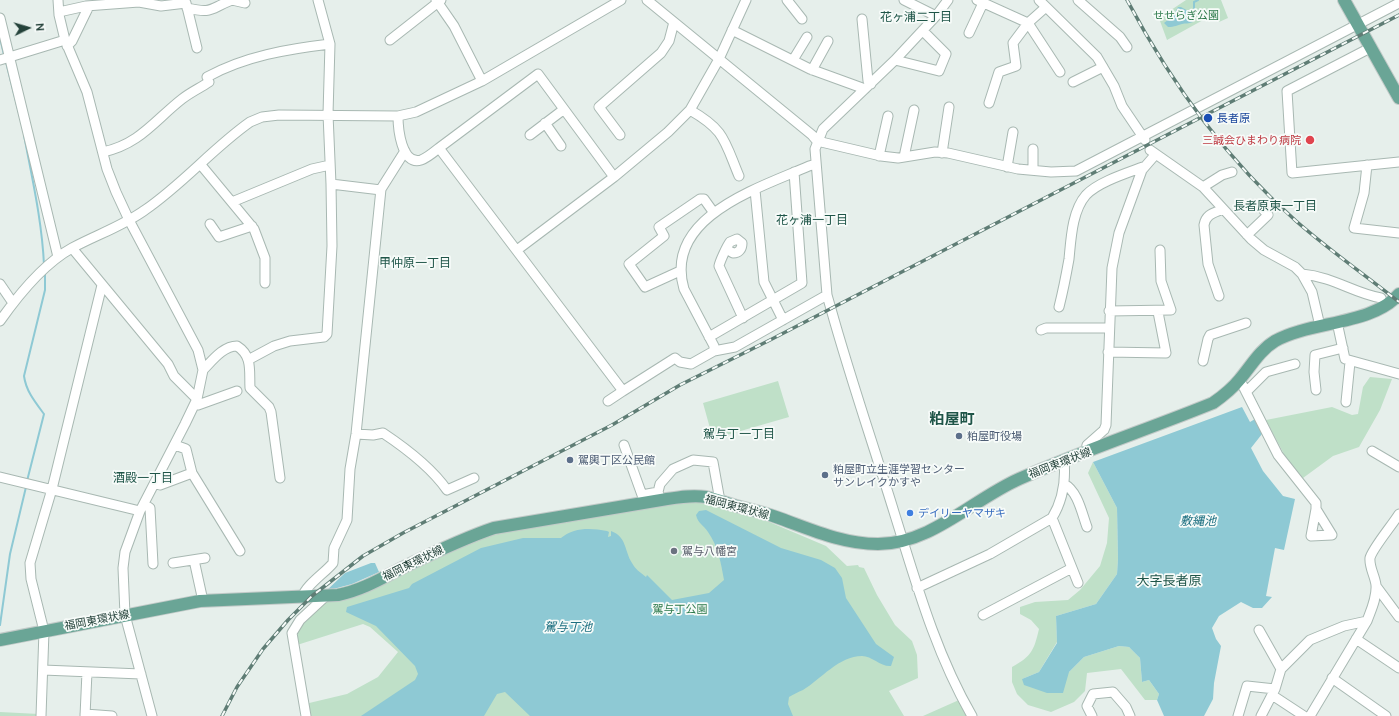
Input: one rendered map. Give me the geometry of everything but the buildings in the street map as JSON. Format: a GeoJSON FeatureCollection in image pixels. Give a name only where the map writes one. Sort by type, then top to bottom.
{"type":"FeatureCollection","features":[{"type":"Feature","properties":{"kind":"main road"},"geometry":{"type":"LineString","coordinates":[[1344,0],[1370,48],[1398,94]]}},
{"type":"Feature","properties":{"kind":"main road","name":"福岡東環状線"},"geometry":{"type":"LineString","coordinates":[[0,640],[203,601],[350,593],[374,583],[452,544],[494,528],[659,496],[707,497],[774,517],[837,540],[879,544],[904,541],[923,534],[947,522],[985,497],[1017,480],[1064,460],[1213,404],[1229,392],[1261,352],[1274,342],[1290,334],[1377,310],[1399,294]]}},
{"type":"Feature","properties":{"kind":"street"},"geometry":{"type":"LineString","coordinates":[[58,0],[59,12],[66,43],[87,92],[103,152],[116,192],[129,220],[198,350],[203,370],[196,401],[142,508],[131,533],[124,560],[123,585],[125,615],[152,716]]}},
{"type":"Feature","properties":{"kind":"street"},"geometry":{"type":"LineString","coordinates":[[59,12],[89,6],[139,2],[161,6],[186,4],[202,12],[218,8],[232,0],[245,3]]}},
{"type":"Feature","properties":{"kind":"street"},"geometry":{"type":"LineString","coordinates":[[248,360],[274,346],[290,341],[324,337],[327,334],[332,246],[332,184],[328,114],[330,44],[318,0]]}},
{"type":"Feature","properties":{"kind":"street"},"geometry":{"type":"LineString","coordinates":[[0,321],[13,303],[45,268],[58,257],[72,248],[129,220],[165,196],[241,129],[262,117],[328,114],[398,116],[416,112],[482,81],[621,0]]}},
{"type":"Feature","properties":{"kind":"street"},"geometry":{"type":"LineString","coordinates":[[646,0],[812,135],[817,141],[879,156],[904,157],[942,152],[1007,167],[1033,170],[1076,171],[1144,138],[1399,2]]}},
{"type":"Feature","properties":{"kind":"street"},"geometry":{"type":"LineString","coordinates":[[517,250],[614,177],[668,132],[690,110],[719,59],[746,0]]}},
{"type":"Feature","properties":{"kind":"street"},"geometry":{"type":"LineString","coordinates":[[787,0],[802,19]]}},
{"type":"Feature","properties":{"kind":"street"},"geometry":{"type":"LineString","coordinates":[[904,0],[936,16]]}},
{"type":"Feature","properties":{"kind":"street"},"geometry":{"type":"LineString","coordinates":[[948,0],[923,31],[895,60],[823,129],[815,149],[827,295],[904,541],[917,588],[941,655],[972,716]]}},
{"type":"Feature","properties":{"kind":"street"},"geometry":{"type":"LineString","coordinates":[[1039,0],[1087,46],[1103,66],[1114,86],[1122,106],[1144,138]]}},
{"type":"Feature","properties":{"kind":"street"},"geometry":{"type":"LineString","coordinates":[[1078,0],[1120,37],[1126,47]]}},
{"type":"Feature","properties":{"kind":"street"},"geometry":{"type":"LineString","coordinates":[[390,40],[439,1],[454,26],[482,81]]}},
{"type":"Feature","properties":{"kind":"street"},"geometry":{"type":"LineString","coordinates":[[969,33],[980,1],[1028,23],[1060,72]]}},
{"type":"Feature","properties":{"kind":"street"},"geometry":{"type":"LineString","coordinates":[[186,4],[197,48]]}},
{"type":"Feature","properties":{"kind":"street"},"geometry":{"type":"LineString","coordinates":[[0,60],[72,41],[89,6]]}},
{"type":"Feature","properties":{"kind":"street"},"geometry":{"type":"LineString","coordinates":[[988,103],[999,72],[1016,66],[1013,44],[1028,23],[1046,7]]}},
{"type":"Feature","properties":{"kind":"street"},"geometry":{"type":"LineString","coordinates":[[0,18],[58,257]]}},
{"type":"Feature","properties":{"kind":"street"},"geometry":{"type":"LineString","coordinates":[[862,19],[868,86]]}},
{"type":"Feature","properties":{"kind":"street"},"geometry":{"type":"LineString","coordinates":[[620,135],[599,107],[661,53],[669,41],[674,22]]}},
{"type":"Feature","properties":{"kind":"street"},"geometry":{"type":"LineString","coordinates":[[732,30],[812,70],[868,86]]}},
{"type":"Feature","properties":{"kind":"street"},"geometry":{"type":"LineString","coordinates":[[895,60],[939,71],[946,54],[923,31]]}},
{"type":"Feature","properties":{"kind":"street"},"geometry":{"type":"LineString","coordinates":[[793,60],[807,37]]}},
{"type":"Feature","properties":{"kind":"street"},"geometry":{"type":"LineString","coordinates":[[812,70],[828,41]]}},
{"type":"Feature","properties":{"kind":"street"},"geometry":{"type":"LineString","coordinates":[[103,152],[124,146],[140,136],[183,98],[208,80],[235,65],[284,50],[330,44]]}},
{"type":"Feature","properties":{"kind":"street"},"geometry":{"type":"LineString","coordinates":[[1370,48],[1287,91],[1292,173],[1399,162]]}},
{"type":"Feature","properties":{"kind":"street"},"geometry":{"type":"LineString","coordinates":[[1073,82],[1103,66]]}},
{"type":"Feature","properties":{"kind":"street"},"geometry":{"type":"LineString","coordinates":[[398,116],[399,131],[405,151],[410,159],[415,161],[422,160],[538,74],[614,177]]}},
{"type":"Feature","properties":{"kind":"street"},"geometry":{"type":"LineString","coordinates":[[942,152],[949,107]]}},
{"type":"Feature","properties":{"kind":"street"},"geometry":{"type":"LineString","coordinates":[[530,135],[564,110]]}},
{"type":"Feature","properties":{"kind":"street"},"geometry":{"type":"LineString","coordinates":[[690,110],[707,120],[721,133],[739,176]]}},
{"type":"Feature","properties":{"kind":"street"},"geometry":{"type":"LineString","coordinates":[[904,157],[914,110]]}},
{"type":"Feature","properties":{"kind":"street"},"geometry":{"type":"LineString","coordinates":[[879,156],[888,116]]}},
{"type":"Feature","properties":{"kind":"street"},"geometry":{"type":"LineString","coordinates":[[545,123],[561,146]]}},
{"type":"Feature","properties":{"kind":"street"},"geometry":{"type":"LineString","coordinates":[[1007,167],[1013,132]]}},
{"type":"Feature","properties":{"kind":"street"},"geometry":{"type":"LineString","coordinates":[[439,148],[623,391]]}},
{"type":"Feature","properties":{"kind":"street"},"geometry":{"type":"LineString","coordinates":[[1033,149],[1033,170]]}},
{"type":"Feature","properties":{"kind":"street"},"geometry":{"type":"LineString","coordinates":[[303,596],[311,584],[333,563],[334,548],[345,525],[350,469],[356,434],[381,190],[405,151]]}},
{"type":"Feature","properties":{"kind":"street"},"geometry":{"type":"LineString","coordinates":[[1086,452],[1088,445],[1104,430],[1106,426],[1109,311],[1112,268],[1119,233],[1144,167],[1153,152],[1203,186],[1247,235],[1264,250],[1288,261],[1302,274],[1312,292],[1320,326]]}},
{"type":"Feature","properties":{"kind":"street"},"geometry":{"type":"LineString","coordinates":[[201,164],[252,226],[265,258],[265,283]]}},
{"type":"Feature","properties":{"kind":"street"},"geometry":{"type":"LineString","coordinates":[[714,351],[709,337],[684,289],[680,271],[681,257],[688,242],[696,230],[728,202],[794,172],[816,164]]}},
{"type":"Feature","properties":{"kind":"street"},"geometry":{"type":"LineString","coordinates":[[232,202],[312,169],[330,165]]}},
{"type":"Feature","properties":{"kind":"street"},"geometry":{"type":"LineString","coordinates":[[1367,165],[1364,194],[1354,228],[1399,233]]}},
{"type":"Feature","properties":{"kind":"street"},"geometry":{"type":"LineString","coordinates":[[1059,307],[1064,288],[1072,227],[1086,195],[1105,182],[1144,167]]}},
{"type":"Feature","properties":{"kind":"street"},"geometry":{"type":"LineString","coordinates":[[709,337],[802,283],[794,172]]}},
{"type":"Feature","properties":{"kind":"street"},"geometry":{"type":"LineString","coordinates":[[1203,186],[1222,175],[1232,172]]}},
{"type":"Feature","properties":{"kind":"street"},"geometry":{"type":"LineString","coordinates":[[332,184],[381,190]]}},
{"type":"Feature","properties":{"kind":"street"},"geometry":{"type":"LineString","coordinates":[[755,190],[764,282],[772,301],[783,320]]}},
{"type":"Feature","properties":{"kind":"street"},"geometry":{"type":"LineString","coordinates":[[680,271],[645,287],[629,264],[664,236],[659,227],[700,199],[704,200],[714,213]]}},
{"type":"Feature","properties":{"kind":"street"},"geometry":{"type":"LineString","coordinates":[[1247,235],[1268,215],[1261,207]]}},
{"type":"Feature","properties":{"kind":"street"},"geometry":{"type":"LineString","coordinates":[[1219,296],[1208,264],[1204,225],[1205,219],[1209,215],[1223,209]]}},
{"type":"Feature","properties":{"kind":"street"},"geometry":{"type":"LineString","coordinates":[[210,224],[219,237],[252,226]]}},
{"type":"Feature","properties":{"kind":"street"},"geometry":{"type":"LineString","coordinates":[[72,248],[168,364],[174,376],[198,405],[237,391]]}},
{"type":"Feature","properties":{"kind":"street"},"geometry":{"type":"LineString","coordinates":[[728,250],[721,259],[719,269],[743,318]]}},
{"type":"Feature","properties":{"kind":"street"},"geometry":{"type":"LineString","coordinates":[[1109,311],[1158,312],[1171,310],[1161,282],[1160,250]]}},
{"type":"Feature","properties":{"kind":"street"},"geometry":{"type":"LineString","coordinates":[[1302,274],[1329,278],[1364,294],[1381,298]]}},
{"type":"Feature","properties":{"kind":"street"},"geometry":{"type":"LineString","coordinates":[[0,284],[13,303]]}},
{"type":"Feature","properties":{"kind":"street"},"geometry":{"type":"LineString","coordinates":[[41,716],[44,631],[31,579],[30,562],[52,489],[102,285]]}},
{"type":"Feature","properties":{"kind":"street"},"geometry":{"type":"LineString","coordinates":[[608,401],[674,358],[680,362],[691,364],[714,351],[735,347],[827,295]]}},
{"type":"Feature","properties":{"kind":"street"},"geometry":{"type":"LineString","coordinates":[[1108,352],[1166,353],[1158,312]]}},
{"type":"Feature","properties":{"kind":"street"},"geometry":{"type":"LineString","coordinates":[[1337,322],[1345,359],[1350,362],[1399,374]]}},
{"type":"Feature","properties":{"kind":"street"},"geometry":{"type":"LineString","coordinates":[[1203,361],[1210,335],[1246,323]]}},
{"type":"Feature","properties":{"kind":"street"},"geometry":{"type":"LineString","coordinates":[[1041,330],[1046,328],[1108,328]]}},
{"type":"Feature","properties":{"kind":"street"},"geometry":{"type":"LineString","coordinates":[[203,370],[225,349],[232,346],[237,346],[240,348],[248,360],[250,388],[269,407],[271,412],[280,478]]}},
{"type":"Feature","properties":{"kind":"street"},"geometry":{"type":"LineString","coordinates":[[1316,390],[1314,372],[1315,356],[1343,348]]}},
{"type":"Feature","properties":{"kind":"street"},"geometry":{"type":"LineString","coordinates":[[1346,402],[1350,362]]}},
{"type":"Feature","properties":{"kind":"street"},"geometry":{"type":"LineString","coordinates":[[1246,392],[1266,372],[1295,364]]}},
{"type":"Feature","properties":{"kind":"street"},"geometry":{"type":"LineString","coordinates":[[1240,380],[1278,455],[1316,502],[1316,510]]}},
{"type":"Feature","properties":{"kind":"street"},"geometry":{"type":"LineString","coordinates":[[356,434],[383,434],[419,459],[431,473],[438,477],[447,490],[474,478]]}},
{"type":"Feature","properties":{"kind":"street"},"geometry":{"type":"LineString","coordinates":[[175,445],[186,449],[192,473],[240,551]]}},
{"type":"Feature","properties":{"kind":"street"},"geometry":{"type":"LineString","coordinates":[[624,445],[642,495],[659,496],[660,484],[673,469],[693,460],[713,462],[720,501]]}},
{"type":"Feature","properties":{"kind":"street"},"geometry":{"type":"LineString","coordinates":[[1372,451],[1399,467]]}},
{"type":"Feature","properties":{"kind":"street"},"geometry":{"type":"LineString","coordinates":[[917,588],[990,554],[1052,518],[1058,508],[1066,475],[1064,460]]}},
{"type":"Feature","properties":{"kind":"street"},"geometry":{"type":"LineString","coordinates":[[155,483],[160,485],[192,473]]}},
{"type":"Feature","properties":{"kind":"street"},"geometry":{"type":"LineString","coordinates":[[0,477],[142,508],[150,508],[153,564]]}},
{"type":"Feature","properties":{"kind":"street"},"geometry":{"type":"LineString","coordinates":[[1064,484],[1070,487],[1075,495],[1087,527]]}},
{"type":"Feature","properties":{"kind":"street"},"geometry":{"type":"LineString","coordinates":[[1310,716],[1356,639],[1373,606],[1376,586],[1370,559],[1373,549],[1382,539],[1399,514]]}},
{"type":"Feature","properties":{"kind":"street"},"geometry":{"type":"LineString","coordinates":[[1052,518],[1078,584]]}},
{"type":"Feature","properties":{"kind":"street"},"geometry":{"type":"LineString","coordinates":[[173,563],[205,558]]}},
{"type":"Feature","properties":{"kind":"street"},"geometry":{"type":"LineString","coordinates":[[194,560],[203,601]]}},
{"type":"Feature","properties":{"kind":"street"},"geometry":{"type":"LineString","coordinates":[[983,615],[1072,568]]}},
{"type":"Feature","properties":{"kind":"street"},"geometry":{"type":"LineString","coordinates":[[1376,586],[1397,610]]}},
{"type":"Feature","properties":{"kind":"street"},"geometry":{"type":"LineString","coordinates":[[306,716],[292,633],[300,620],[327,595]]}},
{"type":"Feature","properties":{"kind":"street"},"geometry":{"type":"LineString","coordinates":[[1260,716],[1274,692],[1281,669],[1310,640],[1344,626],[1366,621]]}},
{"type":"Feature","properties":{"kind":"street"},"geometry":{"type":"LineString","coordinates":[[1259,630],[1281,669]]}},
{"type":"Feature","properties":{"kind":"street"},"geometry":{"type":"LineString","coordinates":[[1356,639],[1399,668]]}},
{"type":"Feature","properties":{"kind":"street"},"geometry":{"type":"LineString","coordinates":[[43,670],[141,674]]}},
{"type":"Feature","properties":{"kind":"street"},"geometry":{"type":"LineString","coordinates":[[87,672],[85,715],[112,716]]}},
{"type":"Feature","properties":{"kind":"street"},"geometry":{"type":"LineString","coordinates":[[1332,678],[1386,716]]}},
{"type":"Feature","properties":{"kind":"street"},"geometry":{"type":"LineString","coordinates":[[1238,716],[1247,686],[1274,692],[1304,716]]}},
{"type":"Feature","properties":{"kind":"street"},"geometry":{"type":"LineString","coordinates":[[1092,716],[1088,706],[1093,694],[1113,692],[1126,707],[1130,716]]}},
{"type":"Feature","properties":{"kind":"green space","name":"せせらぎ公園"},"geometry":{"type":"Polygon","coordinates":[[[1186,0],[1221,0],[1228,18],[1219,22],[1214,14],[1167,40],[1160,21],[1165,14],[1186,0]]]}},
{"type":"Feature","properties":{"kind":"green space"},"geometry":{"type":"Polygon","coordinates":[[[1370,377],[1392,379],[1380,410],[1359,447],[1333,456],[1303,478],[1286,458],[1266,420],[1332,407],[1352,415],[1358,414],[1363,387],[1370,377]]]}},
{"type":"Feature","properties":{"kind":"green space"},"geometry":{"type":"Polygon","coordinates":[[[778,381],[789,417],[713,439],[703,403],[778,381]]]}},
{"type":"Feature","properties":{"kind":"green space"},"geometry":{"type":"Polygon","coordinates":[[[1093,462],[1117,508],[1117,574],[1096,604],[1056,616],[1057,642],[1039,672],[1022,679],[1069,672],[1084,657],[1119,646],[1129,647],[1140,658],[1142,682],[1149,680],[1159,694],[1157,700],[1145,700],[1121,669],[1087,673],[1085,691],[1074,702],[1051,712],[1028,705],[1017,694],[1012,682],[1012,667],[1028,656],[1031,652],[1039,629],[1031,620],[1020,614],[1020,607],[1035,602],[1068,600],[1080,590],[1100,566],[1107,543],[1109,518],[1088,473],[1093,462]]]}},
{"type":"Feature","properties":{"kind":"green space","name":"駕与丁池"},"geometry":{"type":"Polygon","coordinates":[[[705,501],[734,507],[826,546],[847,566],[858,565],[859,567],[864,568],[877,595],[895,625],[912,641],[917,655],[918,678],[889,691],[904,716],[307,716],[305,704],[347,694],[378,677],[398,652],[370,627],[363,624],[297,645],[298,628],[328,600],[466,542],[530,526],[666,502],[705,501]]]}},
{"type":"Feature","properties":{"kind":"green space"},"geometry":{"type":"Polygon","coordinates":[[[959,700],[968,716],[923,716],[959,700]]]}},
{"type":"Feature","properties":{"kind":"green space"},"geometry":{"type":"Polygon","coordinates":[[[0,712],[39,714],[39,716],[0,716],[0,712]]]}},
{"type":"Feature","properties":{"kind":"water"},"geometry":{"type":"Polygon","coordinates":[[[1178,7],[1190,12],[1193,22],[1168,27],[1164,23],[1173,16],[1178,7]]]}},
{"type":"Feature","properties":{"kind":"water","name":"敷縄池"},"geometry":{"type":"Polygon","coordinates":[[[1242,407],[1250,422],[1255,419],[1262,434],[1251,448],[1263,471],[1283,496],[1295,499],[1284,550],[1275,548],[1266,596],[1272,597],[1262,608],[1253,608],[1241,602],[1219,616],[1212,628],[1216,639],[1221,646],[1214,683],[1213,699],[1204,716],[1164,716],[1157,700],[1159,694],[1149,680],[1142,682],[1140,658],[1129,647],[1119,646],[1084,657],[1069,672],[1063,693],[1047,693],[1024,685],[1022,679],[1039,672],[1057,643],[1056,616],[1096,604],[1117,574],[1117,508],[1093,462],[1242,407]]]}},
{"type":"Feature","properties":{"kind":"water","name":"駕与丁池"},"geometry":{"type":"Polygon","coordinates":[[[706,510],[781,548],[821,560],[835,568],[842,578],[846,598],[876,644],[894,657],[891,666],[884,665],[866,656],[854,657],[838,664],[803,690],[789,697],[788,704],[793,716],[530,716],[505,692],[497,694],[484,716],[361,716],[415,680],[418,674],[415,666],[376,626],[346,612],[347,607],[409,588],[412,584],[481,548],[523,538],[561,538],[566,534],[583,529],[607,531],[609,532],[608,537],[611,536],[611,531],[620,537],[623,540],[629,558],[635,567],[646,577],[647,575],[672,600],[709,593],[724,580],[717,549],[711,537],[696,515],[699,511],[706,510]]]}},
{"type":"Feature","properties":{"kind":"water"},"geometry":{"type":"Polygon","coordinates":[[[371,563],[375,563],[379,572],[352,584],[326,591],[345,573],[371,563]]]}},
{"type":"Feature","properties":{"kind":"waterway"},"geometry":{"type":"LineString","coordinates":[[1190,14],[1194,9],[1194,2],[1198,0]]}},
{"type":"Feature","properties":{"kind":"waterway"},"geometry":{"type":"LineString","coordinates":[[0,38],[4,55]]}},
{"type":"Feature","properties":{"kind":"waterway"},"geometry":{"type":"LineString","coordinates":[[6,62],[20,117]]}},
{"type":"Feature","properties":{"kind":"waterway"},"geometry":{"type":"LineString","coordinates":[[24,135],[39,216],[44,265]]}},
{"type":"Feature","properties":{"kind":"waterway"},"geometry":{"type":"LineString","coordinates":[[27,481],[44,414],[34,401],[24,376],[45,290],[45,271]]}},
{"type":"Feature","properties":{"kind":"waterway"},"geometry":{"type":"LineString","coordinates":[[0,625],[10,554],[26,487]]}},
{"type":"Feature","properties":{"kind":"railway"},"geometry":{"type":"LineString","coordinates":[[1127,0],[1144,31],[1181,90],[1223,146],[1246,172],[1296,221],[1399,302]]}},
{"type":"Feature","properties":{"kind":"railway"},"geometry":{"type":"LineString","coordinates":[[222,716],[237,687],[263,649],[288,620],[312,596],[363,556],[403,533],[612,425],[680,385],[1399,15]]}},
{"type":"Feature","properties":{"kind":"place","name":"長者原"},"geometry":{"type":"Point","coordinates":[1208,118]}},
{"type":"Feature","properties":{"kind":"place","name":"三誠会ひまわり病院"},"geometry":{"type":"Point","coordinates":[1310,140]}},
{"type":"Feature","properties":{"kind":"place","name":"粕屋町役場"},"geometry":{"type":"Point","coordinates":[959,436]}},
{"type":"Feature","properties":{"kind":"place","name":"駕輿丁区公民館"},"geometry":{"type":"Point","coordinates":[570,460]}},
{"type":"Feature","properties":{"kind":"place","name":"粕屋町立生涯学習センター サンレイクかすや"},"geometry":{"type":"Point","coordinates":[825,475]}},
{"type":"Feature","properties":{"kind":"place","name":"デイリーヤマザキ"},"geometry":{"type":"Point","coordinates":[910,513]}},
{"type":"Feature","properties":{"kind":"place","name":"駕与八幡宮"},"geometry":{"type":"Point","coordinates":[674,551]}},
{"type":"Feature","properties":{"kind":"district","name":"花ヶ浦二丁目"},"geometry":{"type":"Point","coordinates":[916,17]}},
{"type":"Feature","properties":{"kind":"district","name":"長者原東一丁目"},"geometry":{"type":"Point","coordinates":[1275,206]}},
{"type":"Feature","properties":{"kind":"district","name":"花ヶ浦一丁目"},"geometry":{"type":"Point","coordinates":[812,220]}},
{"type":"Feature","properties":{"kind":"district","name":"甲仲原一丁目"},"geometry":{"type":"Point","coordinates":[415,263]}},
{"type":"Feature","properties":{"kind":"district","name":"粕屋町"},"geometry":{"type":"Point","coordinates":[952,419]}},
{"type":"Feature","properties":{"kind":"district","name":"駕与丁一丁目"},"geometry":{"type":"Point","coordinates":[739,434]}},
{"type":"Feature","properties":{"kind":"district","name":"酒殿一丁目"},"geometry":{"type":"Point","coordinates":[143,478]}},
{"type":"Feature","properties":{"kind":"district","name":"大字長者原"},"geometry":{"type":"Point","coordinates":[1169,581]}},
{"type":"Feature","properties":{"kind":"park label","name":"駕与丁公園"},"geometry":{"type":"Point","coordinates":[680,609]}}]}
